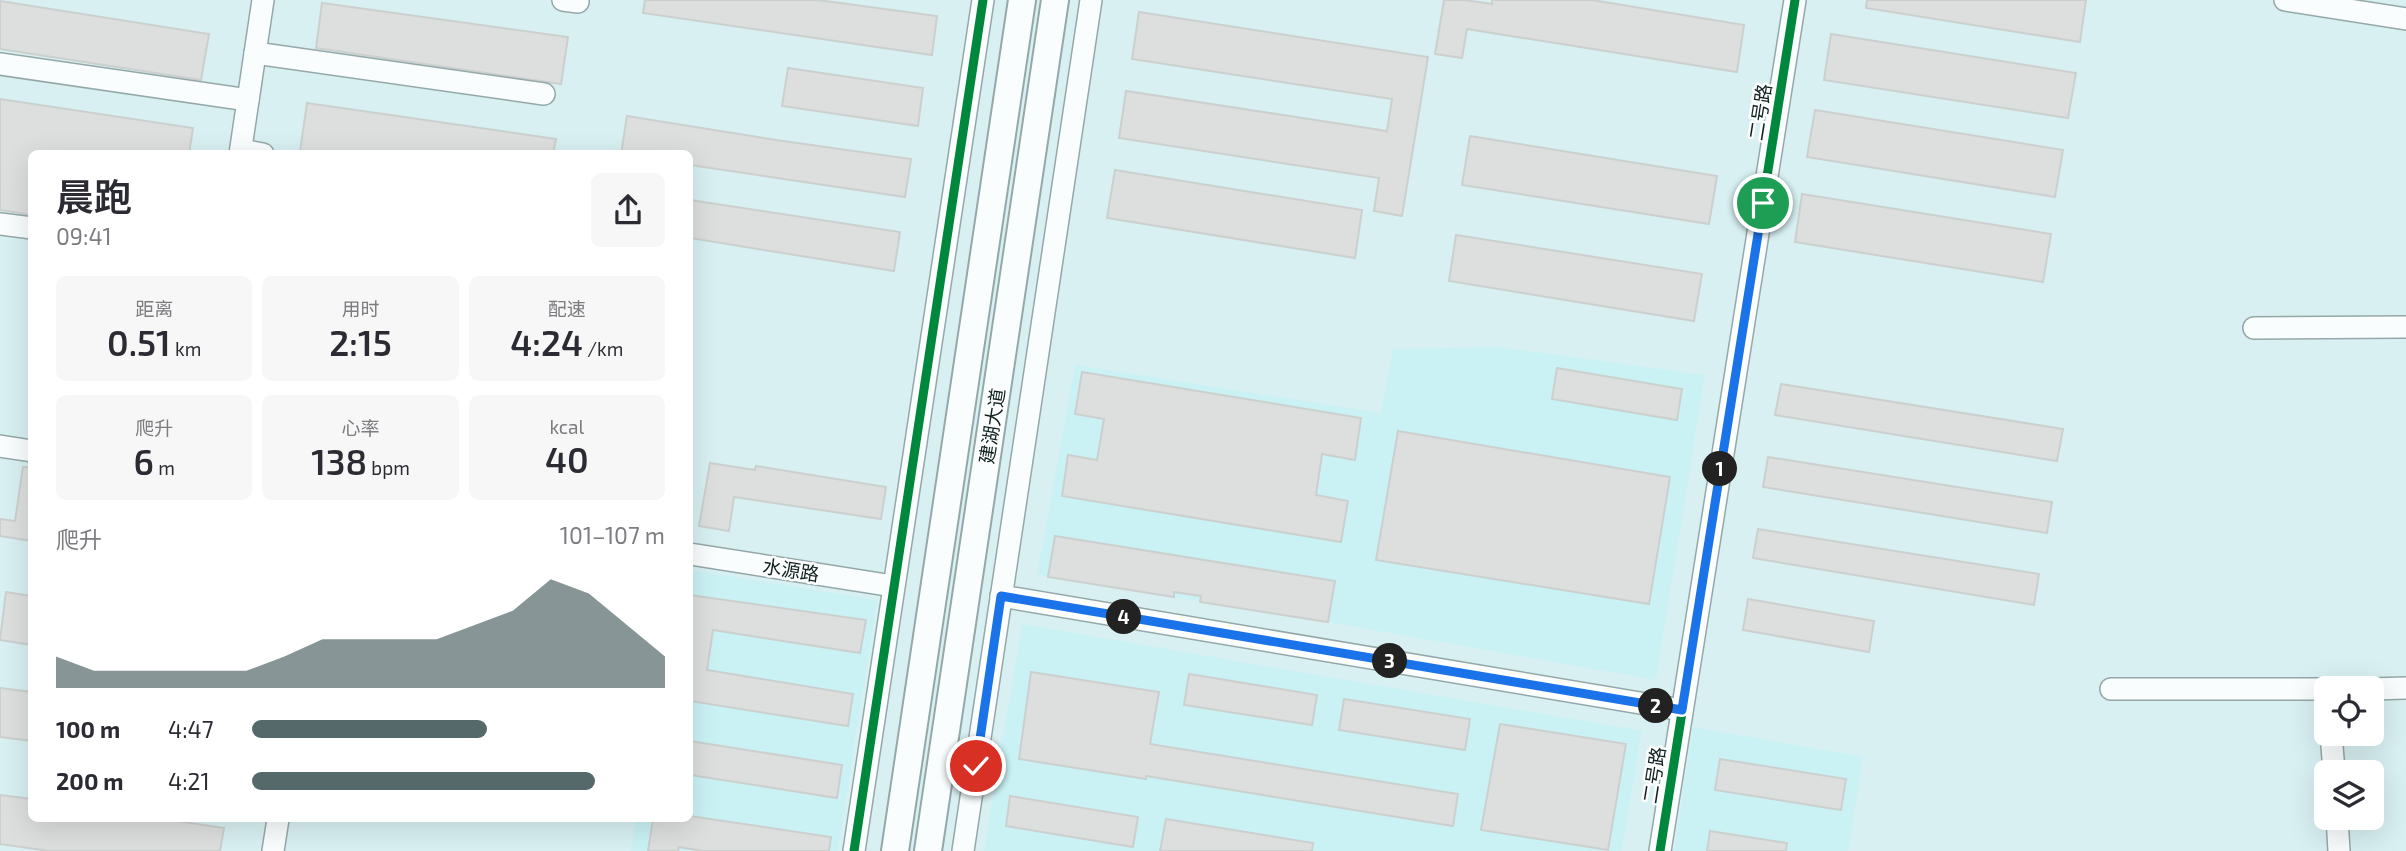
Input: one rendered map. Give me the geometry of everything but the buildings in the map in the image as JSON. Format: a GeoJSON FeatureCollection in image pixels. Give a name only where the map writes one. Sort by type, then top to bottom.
{"type":"FeatureCollection","features":[{"type":"Feature","properties":{"kind":"main road","name":"建湖大道"},"geometry":{"type":"LineString","coordinates":[[895,851],[1022,0]]}},
{"type":"Feature","properties":{"kind":"main road","name":"建湖大道"},"geometry":{"type":"LineString","coordinates":[[928,851],[1055,0]]}},
{"type":"Feature","properties":{"kind":"street"},"geometry":{"type":"LineString","coordinates":[[240,150],[263,0]]}},
{"type":"Feature","properties":{"kind":"street"},"geometry":{"type":"LineString","coordinates":[[854,851],[983,0]]}},
{"type":"Feature","properties":{"kind":"street"},"geometry":{"type":"LineString","coordinates":[[963,851],[1091,0]]}},
{"type":"Feature","properties":{"kind":"street","name":"二号路"},"geometry":{"type":"LineString","coordinates":[[1660,851],[1795,0]]}},
{"type":"Feature","properties":{"kind":"street"},"geometry":{"type":"LineString","coordinates":[[2286,0],[2406,19]]}},
{"type":"Feature","properties":{"kind":"street"},"geometry":{"type":"LineString","coordinates":[[255,54],[544,94]]}},
{"type":"Feature","properties":{"kind":"street"},"geometry":{"type":"LineString","coordinates":[[0,64],[248,100]]}},
{"type":"Feature","properties":{"kind":"street"},"geometry":{"type":"LineString","coordinates":[[0,223],[28,227]]}},
{"type":"Feature","properties":{"kind":"street"},"geometry":{"type":"LineString","coordinates":[[2254,328],[2406,327]]}},
{"type":"Feature","properties":{"kind":"street"},"geometry":{"type":"LineString","coordinates":[[0,446],[28,450]]}},
{"type":"Feature","properties":{"kind":"street","name":"水源路"},"geometry":{"type":"LineString","coordinates":[[693,554],[893,586]]}},
{"type":"Feature","properties":{"kind":"street"},"geometry":{"type":"LineString","coordinates":[[1001,596],[1682,710]]}},
{"type":"Feature","properties":{"kind":"street"},"geometry":{"type":"LineString","coordinates":[[2111,688],[2314,689]]}},
{"type":"Feature","properties":{"kind":"street"},"geometry":{"type":"LineString","coordinates":[[2384,689],[2406,688]]}},
{"type":"Feature","properties":{"kind":"street"},"geometry":{"type":"LineString","coordinates":[[273,851],[278,822]]}},
{"type":"Feature","properties":{"kind":"street"},"geometry":{"type":"LineString","coordinates":[[2337,830],[2339,851]]}},
{"type":"Feature","properties":{"kind":"shaded area"},"geometry":{"type":"Polygon","coordinates":[[[1498,347],[1705,375],[1656,680],[1328,622],[1037,575],[1075,365],[1381,413],[1393,349],[1498,347]]]}},
{"type":"Feature","properties":{"kind":"shaded area"},"geometry":{"type":"Polygon","coordinates":[[[693,570],[877,600],[838,851],[631,851],[636,822],[693,822],[693,570]]]}},
{"type":"Feature","properties":{"kind":"shaded area"},"geometry":{"type":"Polygon","coordinates":[[[1022,624],[1642,731],[1622,851],[984,851],[1022,624]]]}},
{"type":"Feature","properties":{"kind":"shaded area"},"geometry":{"type":"Polygon","coordinates":[[[1693,727],[1863,757],[1848,851],[1674,851],[1693,727]]]}},
{"type":"Feature","properties":{"kind":"cycle path"},"geometry":{"type":"LineString","coordinates":[[854,851],[983,0]]}},
{"type":"Feature","properties":{"kind":"cycle path"},"geometry":{"type":"LineString","coordinates":[[1660,851],[1795,0]]}},
{"type":"Feature","properties":{"kind":"cycle path"},"geometry":{"type":"LineString","coordinates":[[1001,596],[1682,710]]}},
{"type":"Feature","properties":{"kind":"route"},"geometry":{"type":"LineString","coordinates":[[976,766],[1001,596],[1682,710],[1763,203]]}}]}
